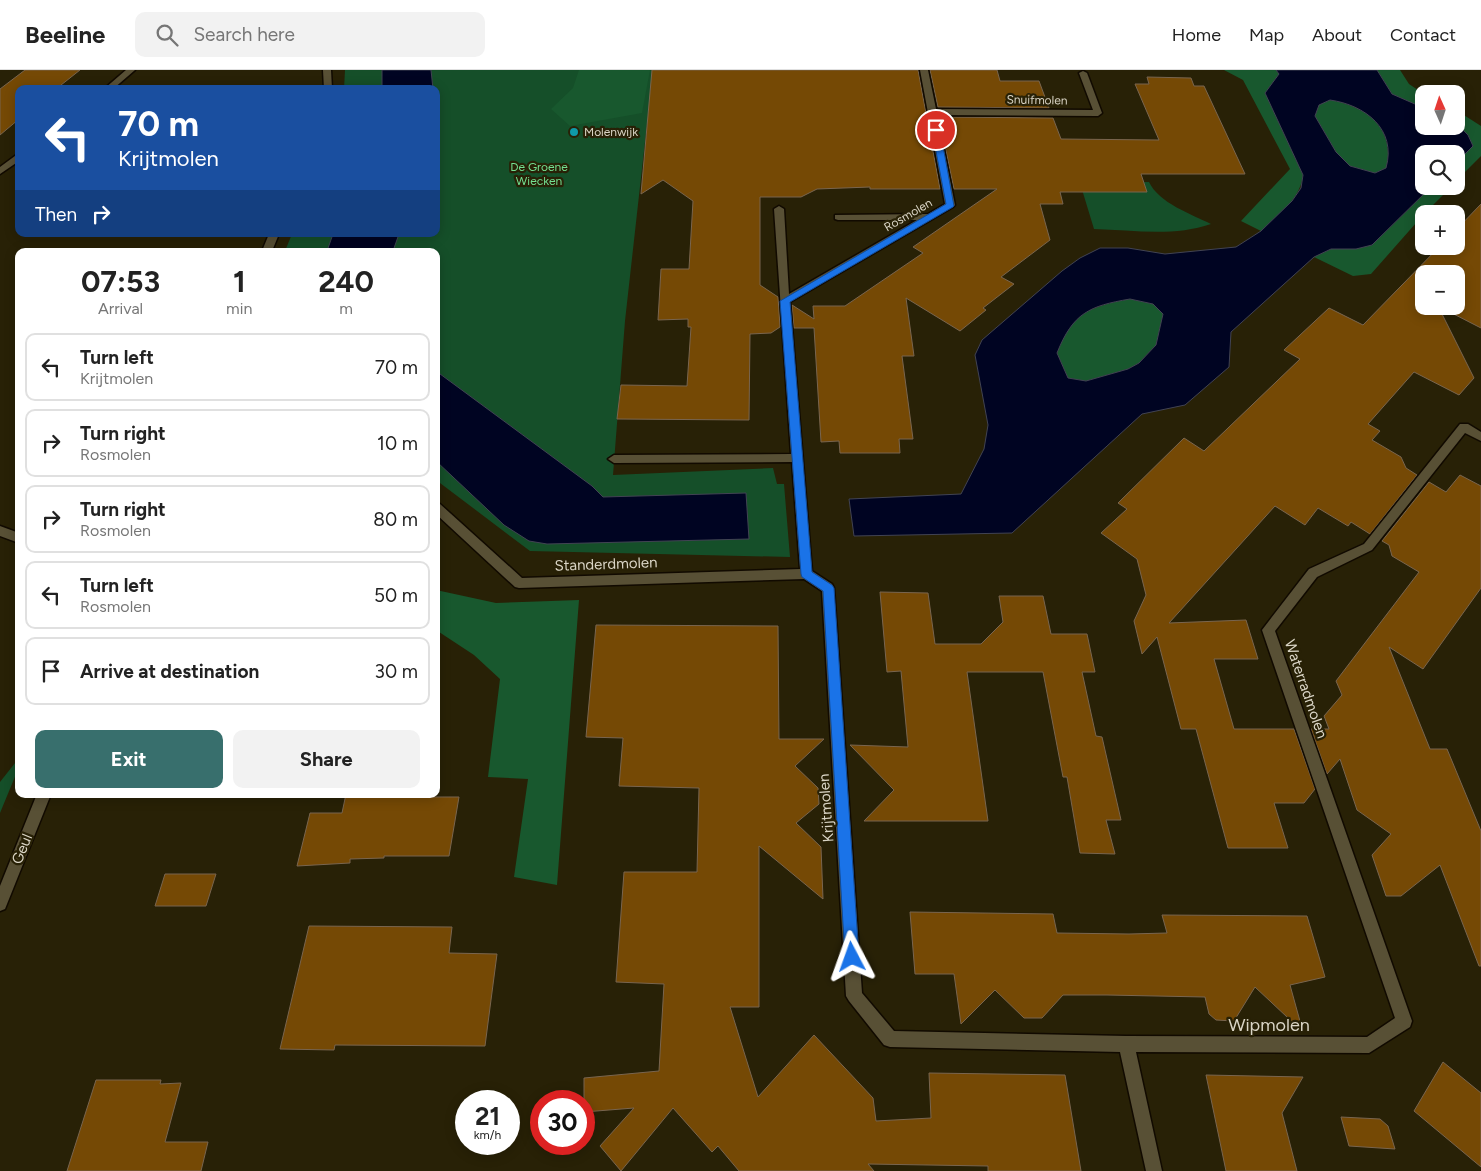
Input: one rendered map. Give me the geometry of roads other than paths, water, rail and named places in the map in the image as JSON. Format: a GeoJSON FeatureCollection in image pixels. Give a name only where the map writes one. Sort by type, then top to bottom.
{"type":"FeatureCollection","features":[{"type":"Feature","properties":{"kind":"street"},"geometry":{"type":"LineString","coordinates":[[113,85],[131,70]]}},
{"type":"Feature","properties":{"kind":"street"},"geometry":{"type":"LineString","coordinates":[[327,70],[328,85]]}},
{"type":"Feature","properties":{"kind":"street","name":"Rosmolen"},"geometry":{"type":"LineString","coordinates":[[785,301],[950,206],[924,70]]}},
{"type":"Feature","properties":{"kind":"street","name":"Snuifmolen"},"geometry":{"type":"LineString","coordinates":[[933,112],[1098,113],[1083,72]]}},
{"type":"Feature","properties":{"kind":"street"},"geometry":{"type":"LineString","coordinates":[[0,171],[15,159]]}},
{"type":"Feature","properties":{"kind":"street"},"geometry":{"type":"LineString","coordinates":[[779,209],[806,574]]}},
{"type":"Feature","properties":{"kind":"street"},"geometry":{"type":"LineString","coordinates":[[838,217],[931,217]]}},
{"type":"Feature","properties":{"kind":"street","name":"Waterradmolen"},"geometry":{"type":"LineString","coordinates":[[1404,1021],[1268,630],[1313,573],[1368,547],[1464,427],[1481,437]]}},
{"type":"Feature","properties":{"kind":"street"},"geometry":{"type":"LineString","coordinates":[[614,459],[797,458]]}},
{"type":"Feature","properties":{"kind":"street","name":"Standerdmolen"},"geometry":{"type":"LineString","coordinates":[[440,512],[519,583],[806,574]]}},
{"type":"Feature","properties":{"kind":"street"},"geometry":{"type":"LineString","coordinates":[[0,532],[15,537]]}},
{"type":"Feature","properties":{"kind":"street","name":"Krijtmolen"},"geometry":{"type":"LineString","coordinates":[[806,574],[828,588],[854,996],[890,1039]]}},
{"type":"Feature","properties":{"kind":"street","name":"Geul"},"geometry":{"type":"LineString","coordinates":[[0,904],[42,798]]}},
{"type":"Feature","properties":{"kind":"street","name":"Wipmolen"},"geometry":{"type":"LineString","coordinates":[[890,1039],[1126,1044],[1369,1045],[1404,1021]]}},
{"type":"Feature","properties":{"kind":"street"},"geometry":{"type":"LineString","coordinates":[[1126,1044],[1154,1171]]}},
{"type":"Feature","properties":{"kind":"water"},"geometry":{"type":"Polygon","coordinates":[[[382,70],[431,70],[433,85],[382,85],[382,70]]]}},
{"type":"Feature","properties":{"kind":"water"},"geometry":{"type":"Polygon","coordinates":[[[1276,70],[1377,70],[1392,94],[1415,104],[1415,135],[1465,135],[1465,132],[1473,146],[1465,154],[1465,145],[1415,145],[1415,195],[1423,195],[1372,245],[1356,249],[1331,249],[1314,257],[1231,332],[1229,367],[1185,405],[1142,414],[1012,533],[854,536],[849,499],[961,494],[984,449],[988,425],[975,355],[982,340],[1062,271],[1080,258],[1100,248],[1128,248],[1165,254],[1236,247],[1261,231],[1292,201],[1301,188],[1303,175],[1265,93],[1279,74],[1276,70]],[[1330,100],[1319,105],[1315,116],[1336,152],[1350,166],[1375,173],[1386,168],[1387,142],[1382,131],[1366,113],[1343,103],[1330,100]],[[1130,299],[1093,309],[1076,320],[1063,339],[1057,353],[1068,378],[1086,381],[1128,369],[1139,363],[1156,345],[1163,314],[1153,304],[1130,299]]]}},
{"type":"Feature","properties":{"kind":"water"},"geometry":{"type":"Polygon","coordinates":[[[332,237],[398,237],[394,248],[328,248],[332,237]]]}},
{"type":"Feature","properties":{"kind":"water"},"geometry":{"type":"Polygon","coordinates":[[[440,374],[592,486],[603,497],[746,493],[749,539],[547,544],[529,541],[504,525],[440,465],[440,374]]]}},
{"type":"Feature","properties":{"kind":"place","name":"Molenwijk"},"geometry":{"type":"Point","coordinates":[574,132]}},
{"type":"Feature","properties":{"kind":"park label","name":"De Groene Wiecken"},"geometry":{"type":"Point","coordinates":[539,174]}}]}
